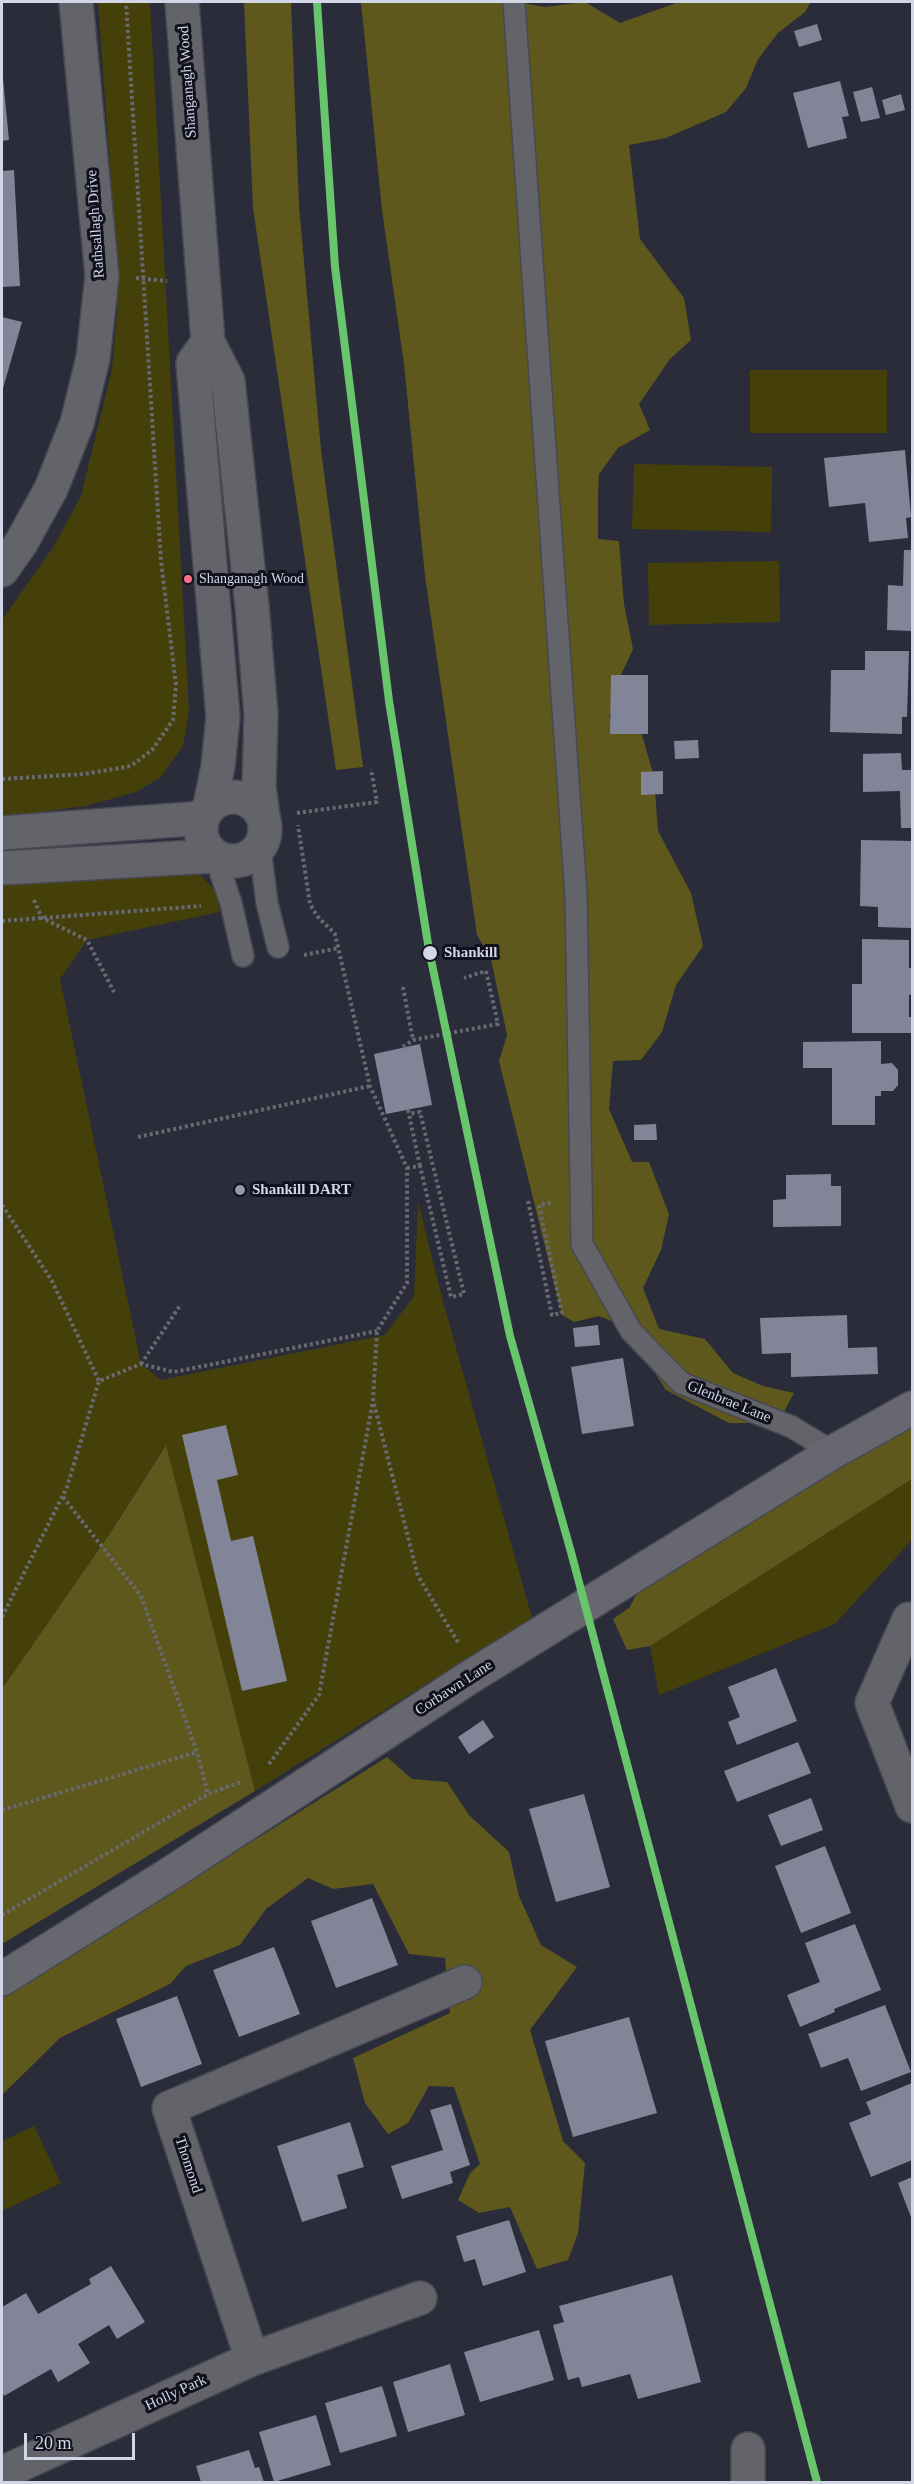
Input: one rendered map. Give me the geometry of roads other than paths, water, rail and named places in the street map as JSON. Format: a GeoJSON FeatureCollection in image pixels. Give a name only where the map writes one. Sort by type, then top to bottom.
{"type":"FeatureCollection","features":[{"type":"Feature","properties":{"kind":"street","name":"Rathsallagh Drive"},"geometry":{"type":"LineString","coordinates":[[2,570],[21,543],[51,489],[77,423],[93,358],[102,276],[76,2]]}},
{"type":"Feature","properties":{"kind":"street","name":"Shanganagh Wood"},"geometry":{"type":"LineString","coordinates":[[182,2],[208,342],[228,381],[261,715],[261,832]]}},
{"type":"Feature","properties":{"kind":"street"},"geometry":{"type":"LineString","coordinates":[[208,342],[193,363],[223,717],[218,766],[200,833],[202,842],[218,858]]}},
{"type":"Feature","properties":{"kind":"street"},"geometry":{"type":"LineString","coordinates":[[2,832],[206,812],[227,797],[237,797],[256,806],[261,832],[248,858],[241,861],[218,858],[2,868]]}},
{"type":"Feature","properties":{"kind":"street","name":"Corbawn Lane"},"geometry":{"type":"LineString","coordinates":[[2,1979],[197,1856],[470,1677],[833,1452],[912,1408]]}},
{"type":"Feature","properties":{"kind":"street"},"geometry":{"type":"LineString","coordinates":[[909,1619],[872,1703],[912,1806]]}},
{"type":"Feature","properties":{"kind":"street","name":"Thomond"},"geometry":{"type":"LineString","coordinates":[[252,2359],[170,2108],[465,1982]]}},
{"type":"Feature","properties":{"kind":"street"},"geometry":{"type":"LineString","coordinates":[[252,2359],[420,2298]]}},
{"type":"Feature","properties":{"kind":"street","name":"Holly Park"},"geometry":{"type":"LineString","coordinates":[[2,2473],[252,2359]]}},
{"type":"Feature","properties":{"kind":"street"},"geometry":{"type":"LineString","coordinates":[[748,2450],[748,2482]]}},
{"type":"Feature","properties":{"kind":"lane","name":"Glenbrae Lane"},"geometry":{"type":"LineString","coordinates":[[514,2],[576,895],[582,1244],[631,1331],[681,1383],[792,1427],[833,1452]]}},
{"type":"Feature","properties":{"kind":"lane"},"geometry":{"type":"LineString","coordinates":[[261,832],[267,903],[285,952]]}},
{"type":"Feature","properties":{"kind":"lane"},"geometry":{"type":"LineString","coordinates":[[218,858],[243,956]]}},
{"type":"Feature","properties":{"kind":"place","name":"Shanganagh Wood"},"geometry":{"type":"Point","coordinates":[188,579]}},
{"type":"Feature","properties":{"kind":"place","name":"Shankill"},"geometry":{"type":"Point","coordinates":[430,953]}},
{"type":"Feature","properties":{"kind":"place","name":"Shankill DART"},"geometry":{"type":"Point","coordinates":[240,1190]}}]}
